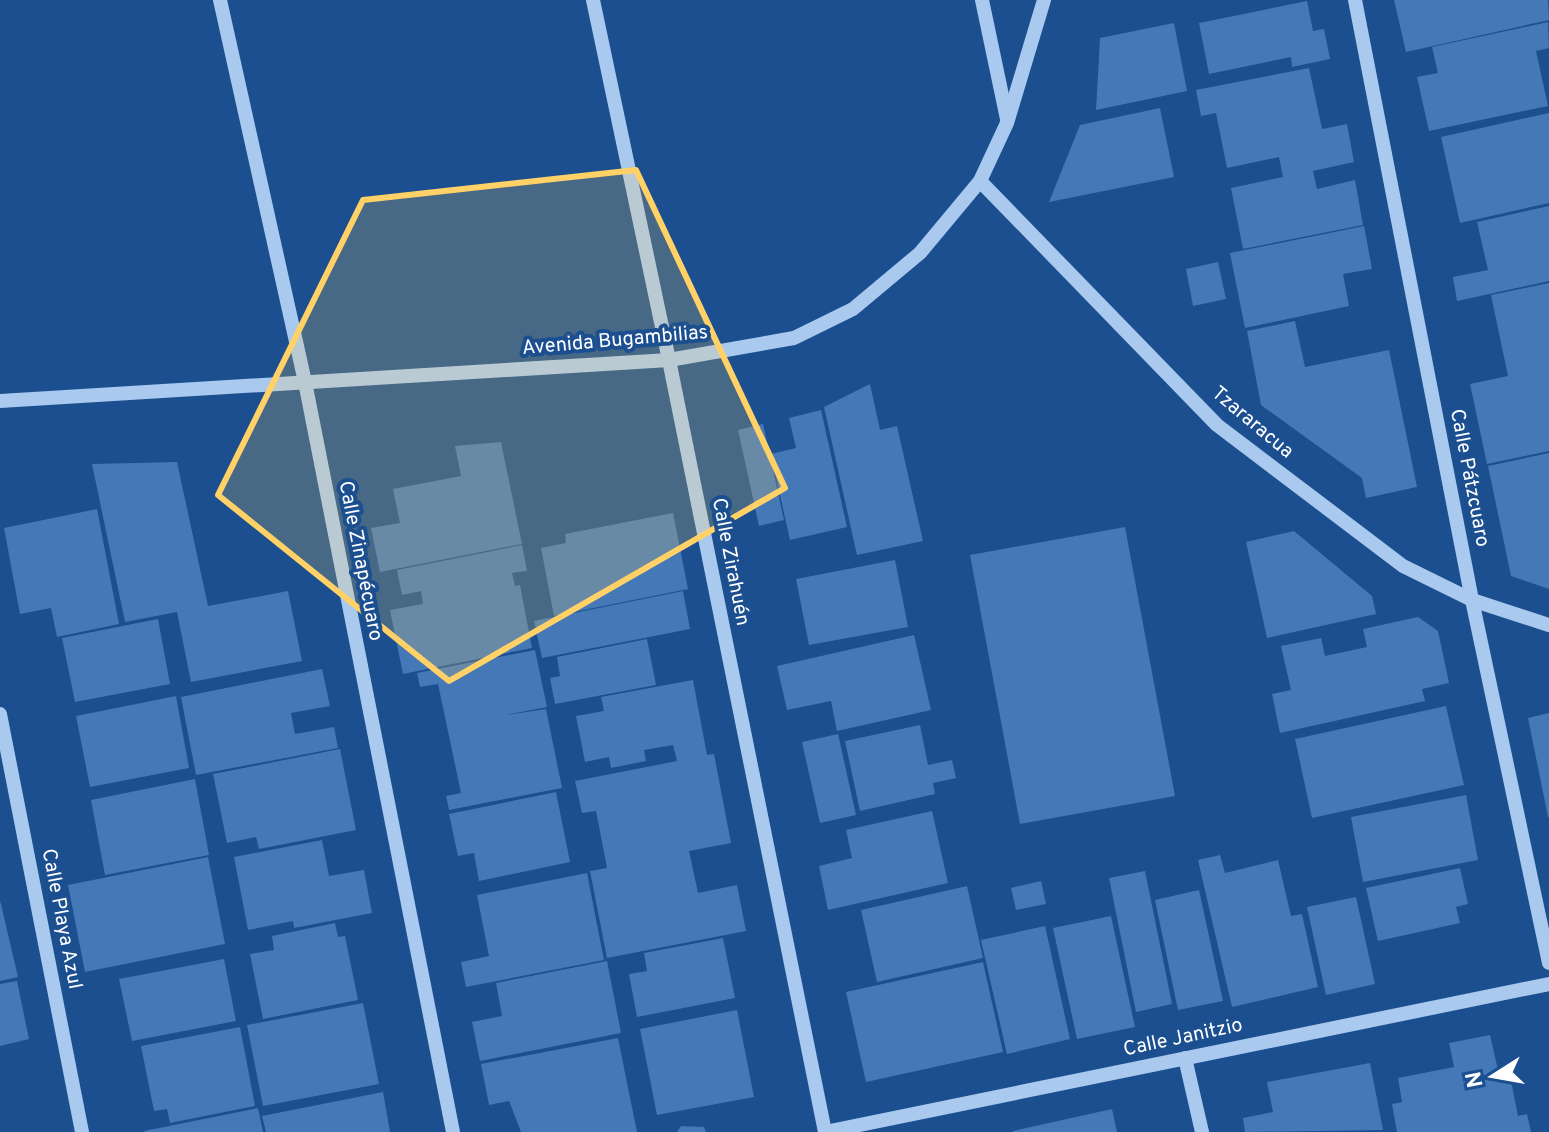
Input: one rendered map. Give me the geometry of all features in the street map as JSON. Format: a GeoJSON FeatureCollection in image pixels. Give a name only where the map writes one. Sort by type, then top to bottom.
{"type":"FeatureCollection","features":[{"type":"Feature","properties":{"kind":"street","name":"Calle Zinapécuaro"},"geometry":{"type":"LineString","coordinates":[[220,0],[305,382],[453,1132]]}},
{"type":"Feature","properties":{"kind":"street","name":"Calle Zirahuén"},"geometry":{"type":"LineString","coordinates":[[593,0],[825,1132]]}},
{"type":"Feature","properties":{"kind":"street"},"geometry":{"type":"LineString","coordinates":[[982,0],[1007,123]]}},
{"type":"Feature","properties":{"kind":"street","name":"Avenida Bugambilias"},"geometry":{"type":"LineString","coordinates":[[0,401],[669,360],[794,338],[853,309],[920,253],[980,181],[1007,123],[1044,0]]}},
{"type":"Feature","properties":{"kind":"street","name":"Calle Pátzcuaro"},"geometry":{"type":"LineString","coordinates":[[1355,0],[1472,600],[1549,963]]}},
{"type":"Feature","properties":{"kind":"street","name":"Tzararacua"},"geometry":{"type":"LineString","coordinates":[[980,181],[1217,425],[1403,566],[1472,600],[1549,625]]}},
{"type":"Feature","properties":{"kind":"street","name":"Calle Playa Azul"},"geometry":{"type":"LineString","coordinates":[[0,714],[82,1132]]}},
{"type":"Feature","properties":{"kind":"street","name":"Calle Janitzio"},"geometry":{"type":"LineString","coordinates":[[825,1132],[1549,984]]}},
{"type":"Feature","properties":{"kind":"street"},"geometry":{"type":"LineString","coordinates":[[1185,1058],[1202,1132]]}},
{"type":"Feature","properties":{"kind":"highlighted area"},"geometry":{"type":"Polygon","coordinates":[[[636,170],[785,488],[449,681],[218,495],[363,200],[636,170]]]}},
{"type":"Feature","properties":{"kind":"building"},"geometry":{"type":"Polygon","coordinates":[[[1394,0],[1548,0],[1549,20],[1406,52],[1394,0]]]}},
{"type":"Feature","properties":{"kind":"building"},"geometry":{"type":"Polygon","coordinates":[[[1307,1],[1313,31],[1324,29],[1330,59],[1292,67],[1291,57],[1209,74],[1199,23],[1307,1]]]}},
{"type":"Feature","properties":{"kind":"building"},"geometry":{"type":"Polygon","coordinates":[[[1548,22],[1549,48],[1536,51],[1548,106],[1429,131],[1417,77],[1438,73],[1432,47],[1548,22]]]}},
{"type":"Feature","properties":{"kind":"building"},"geometry":{"type":"Polygon","coordinates":[[[1174,23],[1187,91],[1096,110],[1100,38],[1174,23]]]}},
{"type":"Feature","properties":{"kind":"building"},"geometry":{"type":"Polygon","coordinates":[[[1309,68],[1322,129],[1347,124],[1354,162],[1313,171],[1317,189],[1355,180],[1363,225],[1243,249],[1231,188],[1283,177],[1279,157],[1227,168],[1216,113],[1201,116],[1196,90],[1309,68]]]}},
{"type":"Feature","properties":{"kind":"building"},"geometry":{"type":"Polygon","coordinates":[[[1160,108],[1174,177],[1049,202],[1080,125],[1160,108]]]}},
{"type":"Feature","properties":{"kind":"building"},"geometry":{"type":"Polygon","coordinates":[[[1549,113],[1549,203],[1460,223],[1441,137],[1549,113]]]}},
{"type":"Feature","properties":{"kind":"building"},"geometry":{"type":"Polygon","coordinates":[[[1549,206],[1549,281],[1457,301],[1453,277],[1488,270],[1477,222],[1549,206]]]}},
{"type":"Feature","properties":{"kind":"building"},"geometry":{"type":"Polygon","coordinates":[[[1364,226],[1372,269],[1343,274],[1349,306],[1245,328],[1230,253],[1364,226]]]}},
{"type":"Feature","properties":{"kind":"building"},"geometry":{"type":"Polygon","coordinates":[[[1218,262],[1226,299],[1193,306],[1186,269],[1218,262]]]}},
{"type":"Feature","properties":{"kind":"building"},"geometry":{"type":"Polygon","coordinates":[[[1549,283],[1549,451],[1487,464],[1470,384],[1508,376],[1491,295],[1549,283]]]}},
{"type":"Feature","properties":{"kind":"building"},"geometry":{"type":"Polygon","coordinates":[[[1295,321],[1305,367],[1389,350],[1417,487],[1366,498],[1362,478],[1261,405],[1247,331],[1295,321]]]}},
{"type":"Feature","properties":{"kind":"building"},"geometry":{"type":"Polygon","coordinates":[[[870,384],[880,430],[897,426],[923,541],[857,555],[824,407],[870,384]]]}},
{"type":"Feature","properties":{"kind":"building"},"geometry":{"type":"Polygon","coordinates":[[[821,410],[847,527],[790,540],[771,454],[796,448],[789,418],[821,410]]]}},
{"type":"Feature","properties":{"kind":"building"},"geometry":{"type":"Polygon","coordinates":[[[763,424],[784,520],[759,526],[738,430],[763,424]]]}},
{"type":"Feature","properties":{"kind":"building"},"geometry":{"type":"Polygon","coordinates":[[[501,442],[522,544],[380,572],[371,528],[400,523],[393,489],[461,476],[455,446],[501,442]]]}},
{"type":"Feature","properties":{"kind":"building"},"geometry":{"type":"Polygon","coordinates":[[[1549,453],[1549,589],[1511,576],[1488,466],[1549,453]]]}},
{"type":"Feature","properties":{"kind":"building"},"geometry":{"type":"Polygon","coordinates":[[[177,462],[208,606],[288,591],[302,661],[191,682],[177,612],[125,622],[92,464],[177,462]]]}},
{"type":"Feature","properties":{"kind":"building"},"geometry":{"type":"Polygon","coordinates":[[[97,509],[119,624],[57,637],[51,608],[20,614],[4,528],[97,509]]]}},
{"type":"Feature","properties":{"kind":"building"},"geometry":{"type":"Polygon","coordinates":[[[673,513],[688,589],[554,616],[541,548],[566,543],[565,534],[673,513]]]}},
{"type":"Feature","properties":{"kind":"building"},"geometry":{"type":"Polygon","coordinates":[[[1125,527],[1175,796],[1020,824],[970,555],[1125,527]]]}},
{"type":"Feature","properties":{"kind":"building"},"geometry":{"type":"Polygon","coordinates":[[[1294,531],[1372,596],[1376,614],[1267,638],[1246,542],[1294,531]]]}},
{"type":"Feature","properties":{"kind":"building"},"geometry":{"type":"Polygon","coordinates":[[[522,545],[527,571],[512,573],[515,586],[520,585],[532,648],[403,674],[390,610],[423,604],[421,591],[402,595],[397,570],[522,545]]]}},
{"type":"Feature","properties":{"kind":"building"},"geometry":{"type":"Polygon","coordinates":[[[895,560],[908,627],[809,645],[796,579],[895,560]]]}},
{"type":"Feature","properties":{"kind":"building"},"geometry":{"type":"Polygon","coordinates":[[[683,591],[690,629],[542,658],[534,621],[683,591]]]}},
{"type":"Feature","properties":{"kind":"building"},"geometry":{"type":"Polygon","coordinates":[[[1418,617],[1438,631],[1449,683],[1422,689],[1425,701],[1280,733],[1272,694],[1291,690],[1281,646],[1321,638],[1325,656],[1367,647],[1363,629],[1418,617]]]}},
{"type":"Feature","properties":{"kind":"building"},"geometry":{"type":"Polygon","coordinates":[[[158,619],[170,684],[75,702],[62,638],[158,619]]]}},
{"type":"Feature","properties":{"kind":"building"},"geometry":{"type":"Polygon","coordinates":[[[914,635],[931,710],[837,731],[831,701],[787,710],[777,666],[914,635]]]}},
{"type":"Feature","properties":{"kind":"building"},"geometry":{"type":"Polygon","coordinates":[[[647,639],[656,685],[555,704],[550,678],[560,676],[557,657],[647,639]]]}},
{"type":"Feature","properties":{"kind":"building"},"geometry":{"type":"Polygon","coordinates":[[[535,650],[547,707],[506,715],[546,709],[562,788],[449,810],[446,796],[461,793],[438,684],[420,687],[417,673],[535,650]]]}},
{"type":"Feature","properties":{"kind":"building"},"geometry":{"type":"Polygon","coordinates":[[[322,669],[330,706],[291,713],[295,734],[334,727],[338,748],[196,775],[181,697],[322,669]]]}},
{"type":"Feature","properties":{"kind":"building"},"geometry":{"type":"Polygon","coordinates":[[[693,680],[707,755],[714,754],[731,843],[689,851],[698,893],[737,885],[746,931],[607,958],[590,871],[607,868],[596,811],[582,813],[575,781],[677,761],[673,745],[644,750],[646,761],[611,768],[609,757],[585,762],[576,716],[604,711],[601,697],[693,680]]]}},
{"type":"Feature","properties":{"kind":"building"},"geometry":{"type":"Polygon","coordinates":[[[176,696],[189,768],[90,787],[76,716],[176,696]]]}},
{"type":"Feature","properties":{"kind":"building"},"geometry":{"type":"Polygon","coordinates":[[[1446,706],[1464,785],[1312,818],[1295,739],[1446,706]]]}},
{"type":"Feature","properties":{"kind":"building"},"geometry":{"type":"Polygon","coordinates":[[[1549,713],[1549,817],[1548,817],[1528,718],[1549,713]]]}},
{"type":"Feature","properties":{"kind":"building"},"geometry":{"type":"Polygon","coordinates":[[[920,725],[928,765],[952,760],[956,778],[933,783],[935,794],[860,811],[845,741],[920,725]]]}},
{"type":"Feature","properties":{"kind":"building"},"geometry":{"type":"Polygon","coordinates":[[[838,734],[856,815],[820,823],[802,742],[838,734]]]}},
{"type":"Feature","properties":{"kind":"building"},"geometry":{"type":"Polygon","coordinates":[[[340,749],[356,830],[259,849],[256,837],[227,843],[213,774],[340,749]]]}},
{"type":"Feature","properties":{"kind":"building"},"geometry":{"type":"Polygon","coordinates":[[[195,779],[209,855],[105,875],[91,800],[195,779]]]}},
{"type":"Feature","properties":{"kind":"building"},"geometry":{"type":"Polygon","coordinates":[[[556,792],[570,862],[479,881],[474,853],[458,856],[449,814],[556,792]]]}},
{"type":"Feature","properties":{"kind":"building"},"geometry":{"type":"Polygon","coordinates":[[[1466,795],[1478,860],[1363,882],[1351,817],[1466,795]]]}},
{"type":"Feature","properties":{"kind":"building"},"geometry":{"type":"Polygon","coordinates":[[[932,811],[948,883],[828,910],[819,866],[852,858],[846,830],[932,811]]]}},
{"type":"Feature","properties":{"kind":"building"},"geometry":{"type":"Polygon","coordinates":[[[322,840],[329,876],[364,870],[372,913],[294,928],[293,921],[248,930],[234,857],[322,840]]]}},
{"type":"Feature","properties":{"kind":"building"},"geometry":{"type":"Polygon","coordinates":[[[1220,855],[1225,873],[1278,860],[1291,916],[1302,914],[1318,987],[1232,1007],[1198,860],[1220,855]]]}},
{"type":"Feature","properties":{"kind":"building"},"geometry":{"type":"Polygon","coordinates":[[[208,857],[225,944],[85,972],[68,885],[208,857]]]}},
{"type":"Feature","properties":{"kind":"building"},"geometry":{"type":"Polygon","coordinates":[[[1460,868],[1468,904],[1456,907],[1460,923],[1378,941],[1366,888],[1460,868]]]}},
{"type":"Feature","properties":{"kind":"building"},"geometry":{"type":"Polygon","coordinates":[[[1145,871],[1172,1004],[1136,1012],[1109,878],[1145,871]]]}},
{"type":"Feature","properties":{"kind":"building"},"geometry":{"type":"Polygon","coordinates":[[[587,873],[604,960],[466,987],[461,962],[489,956],[477,895],[587,873]]]}},
{"type":"Feature","properties":{"kind":"building"},"geometry":{"type":"Polygon","coordinates":[[[1041,881],[1046,904],[1016,910],[1011,888],[1041,881]]]}},
{"type":"Feature","properties":{"kind":"building"},"geometry":{"type":"Polygon","coordinates":[[[967,886],[983,958],[877,982],[861,910],[967,886]]]}},
{"type":"Feature","properties":{"kind":"building"},"geometry":{"type":"Polygon","coordinates":[[[1199,890],[1223,1001],[1178,1010],[1155,900],[1199,890]]]}},
{"type":"Feature","properties":{"kind":"building"},"geometry":{"type":"Polygon","coordinates":[[[1356,897],[1375,984],[1326,995],[1307,907],[1356,897]]]}},
{"type":"Feature","properties":{"kind":"building"},"geometry":{"type":"Polygon","coordinates":[[[0,900],[18,977],[0,981],[0,900]]]}},
{"type":"Feature","properties":{"kind":"building"},"geometry":{"type":"Polygon","coordinates":[[[1111,916],[1135,1027],[1077,1039],[1053,928],[1111,916]]]}},
{"type":"Feature","properties":{"kind":"building"},"geometry":{"type":"Polygon","coordinates":[[[335,923],[338,937],[345,936],[358,1000],[263,1019],[250,954],[274,950],[272,936],[335,923]]]}},
{"type":"Feature","properties":{"kind":"building"},"geometry":{"type":"Polygon","coordinates":[[[1045,926],[1070,1039],[1007,1054],[981,940],[1045,926]]]}},
{"type":"Feature","properties":{"kind":"building"},"geometry":{"type":"Polygon","coordinates":[[[723,938],[735,998],[637,1017],[629,974],[647,971],[644,953],[723,938]]]}},
{"type":"Feature","properties":{"kind":"building"},"geometry":{"type":"Polygon","coordinates":[[[224,959],[236,1021],[132,1041],[119,979],[224,959]]]}},
{"type":"Feature","properties":{"kind":"building"},"geometry":{"type":"Polygon","coordinates":[[[607,961],[621,1033],[480,1061],[472,1022],[502,1016],[496,983],[607,961]]]}},
{"type":"Feature","properties":{"kind":"building"},"geometry":{"type":"Polygon","coordinates":[[[983,962],[1003,1052],[866,1082],[846,992],[983,962]]]}},
{"type":"Feature","properties":{"kind":"building"},"geometry":{"type":"Polygon","coordinates":[[[17,981],[29,1039],[0,1046],[0,984],[17,981]]]}},
{"type":"Feature","properties":{"kind":"building"},"geometry":{"type":"Polygon","coordinates":[[[363,1003],[379,1084],[263,1106],[247,1025],[363,1003]]]}},
{"type":"Feature","properties":{"kind":"building"},"geometry":{"type":"Polygon","coordinates":[[[737,1010],[754,1097],[657,1115],[640,1029],[737,1010]]]}},
{"type":"Feature","properties":{"kind":"building"},"geometry":{"type":"Polygon","coordinates":[[[240,1027],[255,1106],[170,1123],[167,1109],[154,1111],[141,1046],[240,1027]]]}},
{"type":"Feature","properties":{"kind":"building"},"geometry":{"type":"Polygon","coordinates":[[[1490,1035],[1501,1083],[1511,1081],[1518,1116],[1527,1114],[1531,1132],[1397,1132],[1392,1104],[1402,1102],[1398,1078],[1454,1067],[1449,1043],[1490,1035]]]}},
{"type":"Feature","properties":{"kind":"building"},"geometry":{"type":"Polygon","coordinates":[[[618,1038],[637,1132],[521,1132],[509,1101],[489,1105],[481,1064],[618,1038]]]}},
{"type":"Feature","properties":{"kind":"building"},"geometry":{"type":"Polygon","coordinates":[[[1370,1063],[1383,1130],[1245,1132],[1243,1118],[1273,1112],[1267,1082],[1370,1063]]]}},
{"type":"Feature","properties":{"kind":"building"},"geometry":{"type":"Polygon","coordinates":[[[383,1092],[390,1132],[266,1132],[262,1116],[383,1092]]]}},
{"type":"Feature","properties":{"kind":"building"},"geometry":{"type":"Polygon","coordinates":[[[258,1108],[263,1132],[144,1131],[258,1108]]]}},
{"type":"Feature","properties":{"kind":"building"},"geometry":{"type":"Polygon","coordinates":[[[1112,1109],[1117,1132],[1013,1132],[1013,1131],[1112,1109]]]}},
{"type":"Feature","properties":{"kind":"building"},"geometry":{"type":"Polygon","coordinates":[[[681,1126],[704,1127],[706,1132],[677,1132],[681,1126]]]}}]}
